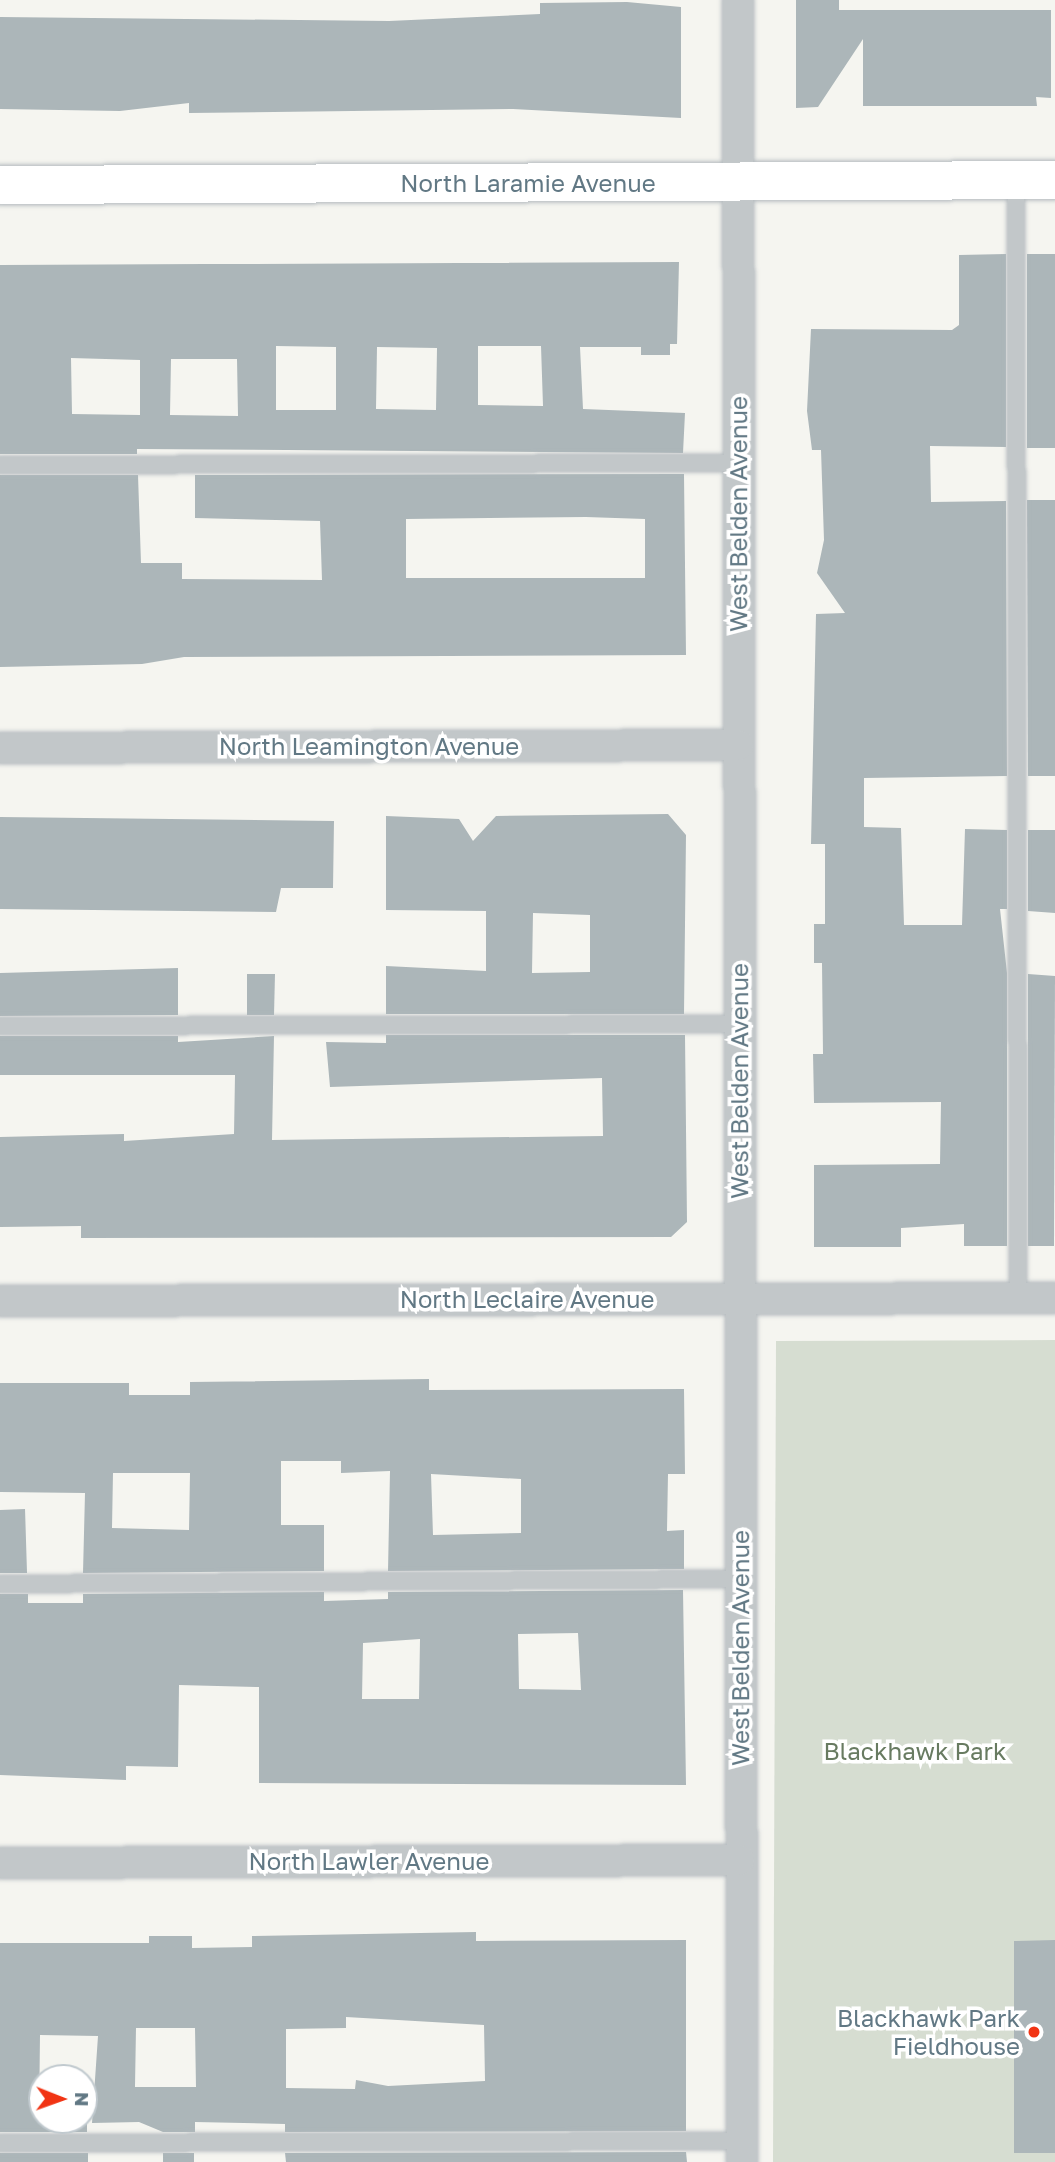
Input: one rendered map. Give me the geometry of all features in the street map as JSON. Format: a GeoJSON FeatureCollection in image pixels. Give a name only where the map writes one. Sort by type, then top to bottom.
{"type":"FeatureCollection","features":[{"type":"Feature","properties":{"kind":"street","name":"West Belden Avenue"},"geometry":{"type":"LineString","coordinates":[[738,0],[741,1580],[739,1860],[742,2151]]}},
{"type":"Feature","properties":{"kind":"street","name":"North Laramie Avenue"},"geometry":{"type":"LineString","coordinates":[[0,185],[1055,180]]}},
{"type":"Feature","properties":{"kind":"street","name":"North Leamington Avenue"},"geometry":{"type":"LineString","coordinates":[[0,748],[738,745]]}},
{"type":"Feature","properties":{"kind":"street","name":"North Leclaire Avenue"},"geometry":{"type":"LineString","coordinates":[[0,1301],[1055,1298]]}},
{"type":"Feature","properties":{"kind":"street","name":"North Lawler Avenue"},"geometry":{"type":"LineString","coordinates":[[0,1863],[739,1860]]}},
{"type":"Feature","properties":{"kind":"lane"},"geometry":{"type":"LineString","coordinates":[[1016,180],[1018,1298]]}},
{"type":"Feature","properties":{"kind":"lane"},"geometry":{"type":"LineString","coordinates":[[0,466],[737,463]]}},
{"type":"Feature","properties":{"kind":"lane"},"geometry":{"type":"LineString","coordinates":[[0,1026],[740,1024]]}},
{"type":"Feature","properties":{"kind":"lane"},"geometry":{"type":"LineString","coordinates":[[0,1584],[741,1580]]}},
{"type":"Feature","properties":{"kind":"lane"},"geometry":{"type":"LineString","coordinates":[[0,2143],[742,2151]]}},
{"type":"Feature","properties":{"kind":"green space","name":"Blackhawk Park"},"geometry":{"type":"Polygon","coordinates":[[[1055,1340],[1055,2162],[773,2162],[776,1341],[1055,1340]]]}},
{"type":"Feature","properties":{"kind":"building"},"geometry":{"type":"Polygon","coordinates":[[[796,0],[839,0],[839,10],[1051,10],[1051,98],[1036,97],[1037,106],[863,106],[863,39],[818,107],[796,108],[796,0]]]}},
{"type":"Feature","properties":{"kind":"building"},"geometry":{"type":"Polygon","coordinates":[[[627,2],[681,7],[681,118],[513,109],[189,113],[189,103],[120,111],[0,109],[0,17],[389,21],[540,14],[540,3],[627,2]]]}},
{"type":"Feature","properties":{"kind":"building"},"geometry":{"type":"Polygon","coordinates":[[[1006,254],[1006,447],[930,446],[931,502],[1006,501],[1007,776],[864,778],[864,827],[901,828],[904,925],[962,925],[965,829],[1007,830],[1007,909],[1000,909],[1007,973],[1007,1246],[964,1246],[964,1224],[901,1228],[901,1247],[814,1247],[814,1165],[940,1164],[941,1102],[814,1103],[813,1054],[823,1054],[822,963],[814,963],[814,924],[825,924],[825,844],[811,844],[816,614],[845,613],[817,573],[824,540],[821,450],[812,450],[807,411],[811,329],[952,330],[959,325],[959,255],[1006,254]]]}},
{"type":"Feature","properties":{"kind":"building"},"geometry":{"type":"Polygon","coordinates":[[[1027,254],[1055,254],[1055,448],[1027,448],[1027,254]]]}},
{"type":"Feature","properties":{"kind":"building"},"geometry":{"type":"Polygon","coordinates":[[[679,262],[677,344],[670,344],[670,355],[641,355],[641,347],[580,347],[583,409],[685,413],[683,453],[137,449],[137,454],[0,454],[0,265],[679,262]],[[276,346],[276,410],[336,410],[336,347],[276,346]],[[478,346],[478,405],[543,406],[541,346],[478,346]],[[377,347],[376,409],[436,410],[437,348],[377,347]],[[71,358],[72,414],[140,415],[140,360],[71,358]],[[171,359],[170,415],[238,416],[237,359],[171,359]]]}},
{"type":"Feature","properties":{"kind":"building"},"geometry":{"type":"Polygon","coordinates":[[[684,474],[686,655],[184,657],[142,664],[0,667],[0,475],[138,475],[141,563],[182,563],[182,579],[322,580],[320,521],[195,518],[195,475],[684,474]],[[406,519],[406,578],[645,578],[645,519],[406,519]]]}},
{"type":"Feature","properties":{"kind":"building"},"geometry":{"type":"Polygon","coordinates":[[[1027,500],[1055,500],[1055,776],[1028,776],[1027,500]]]}},
{"type":"Feature","properties":{"kind":"building"},"geometry":{"type":"Polygon","coordinates":[[[668,814],[686,835],[684,1014],[386,1014],[386,966],[486,971],[486,911],[386,910],[386,816],[459,819],[473,841],[496,816],[668,814]],[[533,913],[532,973],[590,972],[590,915],[533,913]]]}},
{"type":"Feature","properties":{"kind":"building"},"geometry":{"type":"Polygon","coordinates":[[[0,817],[334,821],[333,888],[281,888],[276,912],[0,909],[0,817]]]}},
{"type":"Feature","properties":{"kind":"building"},"geometry":{"type":"Polygon","coordinates":[[[1028,830],[1055,830],[1055,913],[1028,911],[1028,830]]]}},
{"type":"Feature","properties":{"kind":"building"},"geometry":{"type":"Polygon","coordinates":[[[178,968],[178,1015],[0,1016],[0,973],[178,968]]]}},
{"type":"Feature","properties":{"kind":"building"},"geometry":{"type":"Polygon","coordinates":[[[247,974],[275,974],[274,1015],[247,1015],[247,974]]]}},
{"type":"Feature","properties":{"kind":"building"},"geometry":{"type":"Polygon","coordinates":[[[1028,974],[1055,976],[1054,1246],[1028,1246],[1028,974]]]}},
{"type":"Feature","properties":{"kind":"building"},"geometry":{"type":"Polygon","coordinates":[[[386,1035],[685,1035],[687,1222],[671,1237],[81,1238],[81,1226],[0,1227],[0,1137],[124,1134],[124,1141],[234,1134],[235,1075],[0,1075],[0,1036],[178,1036],[178,1042],[274,1036],[272,1140],[603,1136],[602,1078],[330,1087],[326,1042],[386,1043],[386,1035]]]}},
{"type":"Feature","properties":{"kind":"building"},"geometry":{"type":"Polygon","coordinates":[[[429,1379],[429,1390],[684,1389],[685,1474],[668,1474],[667,1531],[684,1530],[684,1569],[388,1571],[390,1471],[341,1473],[341,1461],[281,1461],[281,1525],[324,1525],[324,1571],[83,1573],[85,1493],[0,1492],[0,1383],[129,1383],[129,1395],[190,1395],[190,1382],[429,1379]],[[113,1473],[112,1528],[189,1530],[190,1473],[113,1473]],[[431,1474],[433,1535],[521,1533],[521,1479],[431,1474]]]}},
{"type":"Feature","properties":{"kind":"building"},"geometry":{"type":"Polygon","coordinates":[[[25,1509],[27,1573],[0,1573],[0,1510],[25,1509]]]}},
{"type":"Feature","properties":{"kind":"building"},"geometry":{"type":"Polygon","coordinates":[[[683,1590],[686,1785],[259,1783],[259,1687],[179,1685],[178,1767],[126,1766],[126,1780],[0,1775],[0,1594],[28,1594],[28,1603],[83,1603],[83,1594],[324,1592],[324,1601],[388,1599],[388,1592],[683,1590]],[[578,1633],[518,1634],[519,1689],[581,1690],[578,1633]],[[420,1639],[363,1643],[362,1699],[419,1699],[420,1639]]]}},
{"type":"Feature","properties":{"kind":"building"},"geometry":{"type":"Polygon","coordinates":[[[476,1932],[476,1941],[686,1940],[686,2131],[285,2132],[285,2124],[195,2122],[195,2132],[163,2132],[139,2122],[98,2123],[98,2036],[40,2035],[40,2064],[28,2064],[28,2132],[0,2132],[0,1943],[149,1943],[149,1936],[192,1936],[192,1948],[252,1947],[252,1936],[476,1932]],[[346,2017],[346,2028],[286,2029],[286,2088],[355,2089],[356,2080],[388,2086],[485,2081],[484,2025],[346,2017]],[[136,2028],[135,2087],[196,2087],[195,2028],[136,2028]]]}},
{"type":"Feature","properties":{"kind":"building","name":"Blackhawk Park Fieldhouse"},"geometry":{"type":"Polygon","coordinates":[[[1055,1940],[1055,2153],[1014,2153],[1014,1941],[1055,1940]]]}},
{"type":"Feature","properties":{"kind":"building"},"geometry":{"type":"Polygon","coordinates":[[[686,2152],[687,2162],[286,2162],[285,2153],[686,2152]]]}},
{"type":"Feature","properties":{"kind":"building"},"geometry":{"type":"Polygon","coordinates":[[[0,2153],[88,2153],[88,2162],[0,2162],[0,2153]]]}},
{"type":"Feature","properties":{"kind":"building"},"geometry":{"type":"Polygon","coordinates":[[[163,2153],[194,2153],[194,2162],[163,2162],[163,2153]]]}},
{"type":"Feature","properties":{"kind":"place","name":"Blackhawk Park Fieldhouse"},"geometry":{"type":"Point","coordinates":[1034,2032]}}]}
